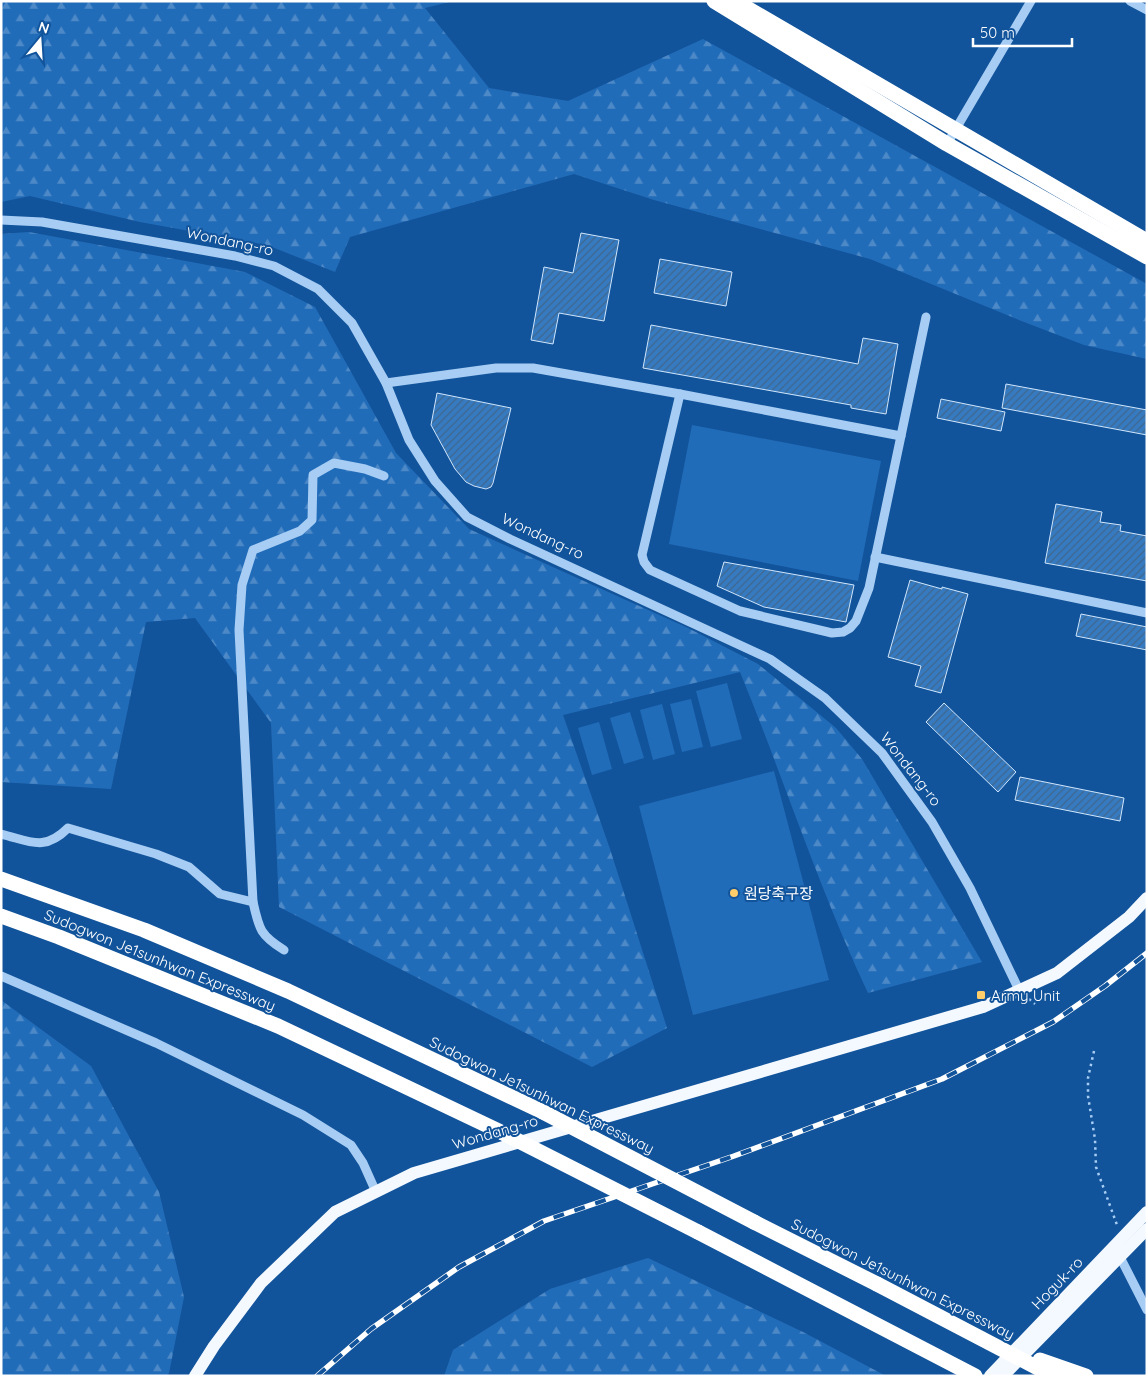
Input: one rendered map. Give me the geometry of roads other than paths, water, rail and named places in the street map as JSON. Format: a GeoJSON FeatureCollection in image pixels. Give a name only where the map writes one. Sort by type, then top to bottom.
{"type":"FeatureCollection","features":[{"type":"Feature","properties":{"kind":"highway"},"geometry":{"type":"LineString","coordinates":[[714,1],[946,144],[1147,257]]}},
{"type":"Feature","properties":{"kind":"highway"},"geometry":{"type":"LineString","coordinates":[[735,1],[1147,241]]}},
{"type":"Feature","properties":{"kind":"highway","name":"Sudogwon Je1sunhwan Expressway"},"geometry":{"type":"LineString","coordinates":[[1,879],[144,930],[288,992],[543,1112],[1053,1376]]}},
{"type":"Feature","properties":{"kind":"highway","name":"Sudogwon Je1sunhwan Expressway"},"geometry":{"type":"LineString","coordinates":[[1,916],[59,937],[278,1026],[502,1133],[698,1232],[975,1376]]}},
{"type":"Feature","properties":{"kind":"highway"},"geometry":{"type":"LineString","coordinates":[[993,1345],[1086,1376]]}},
{"type":"Feature","properties":{"kind":"highway"},"geometry":{"type":"LineString","coordinates":[[945,1360],[966,1376]]}},
{"type":"Feature","properties":{"kind":"main road","name":"Wondang-ro"},"geometry":{"type":"LineString","coordinates":[[195,1376],[214,1346],[261,1283],[335,1212],[414,1173],[983,1007],[1057,973],[1129,917],[1147,898]]}},
{"type":"Feature","properties":{"kind":"main road","name":"Hoguk-ro"},"geometry":{"type":"LineString","coordinates":[[990,1376],[1147,1212]]}},
{"type":"Feature","properties":{"kind":"main road","name":"Hoguk-ro"},"geometry":{"type":"LineString","coordinates":[[1003,1376],[1147,1229]]}},
{"type":"Feature","properties":{"kind":"street"},"geometry":{"type":"LineString","coordinates":[[946,144],[1031,1]]}},
{"type":"Feature","properties":{"kind":"street"},"geometry":{"type":"LineString","coordinates":[[1130,1],[1147,10]]}},
{"type":"Feature","properties":{"kind":"street","name":"Wondang-ro"},"geometry":{"type":"LineString","coordinates":[[1,220],[42,222],[235,256],[274,266],[318,288],[352,323],[386,383],[409,440],[435,482],[467,516],[510,539],[770,659],[825,698],[882,753],[932,822],[970,888],[1018,990]]}},
{"type":"Feature","properties":{"kind":"street"},"geometry":{"type":"LineString","coordinates":[[680,394],[642,555],[644,562],[650,570],[740,611],[832,633],[843,632],[856,621],[869,588],[926,317]]}},
{"type":"Feature","properties":{"kind":"street"},"geometry":{"type":"LineString","coordinates":[[386,383],[496,368],[533,368],[901,436]]}},
{"type":"Feature","properties":{"kind":"street"},"geometry":{"type":"LineString","coordinates":[[284,950],[260,931],[253,902],[239,630],[242,585],[253,550],[300,531],[312,520],[313,475],[334,463],[366,469],[384,476]]}},
{"type":"Feature","properties":{"kind":"street"},"geometry":{"type":"LineString","coordinates":[[875,557],[1147,613]]}},
{"type":"Feature","properties":{"kind":"street"},"geometry":{"type":"LineString","coordinates":[[1,834],[41,844],[55,840],[68,828],[156,854],[189,867],[220,894],[253,902]]}},
{"type":"Feature","properties":{"kind":"street"},"geometry":{"type":"LineString","coordinates":[[1,976],[156,1043],[303,1115],[351,1146],[363,1163],[376,1192]]}},
{"type":"Feature","properties":{"kind":"street"},"geometry":{"type":"LineString","coordinates":[[1123,1238],[1120,1257],[1147,1310]]}},
{"type":"Feature","properties":{"kind":"railway"},"geometry":{"type":"LineString","coordinates":[[317,1376],[371,1329],[459,1267],[544,1221],[734,1156],[942,1079],[1053,1022],[1105,986],[1147,953]]}},
{"type":"Feature","properties":{"kind":"place","name":"원당축구장"},"geometry":{"type":"Point","coordinates":[734,893]}},
{"type":"Feature","properties":{"kind":"place","name":"Army Unit"},"geometry":{"type":"Point","coordinates":[981,995]}}]}
